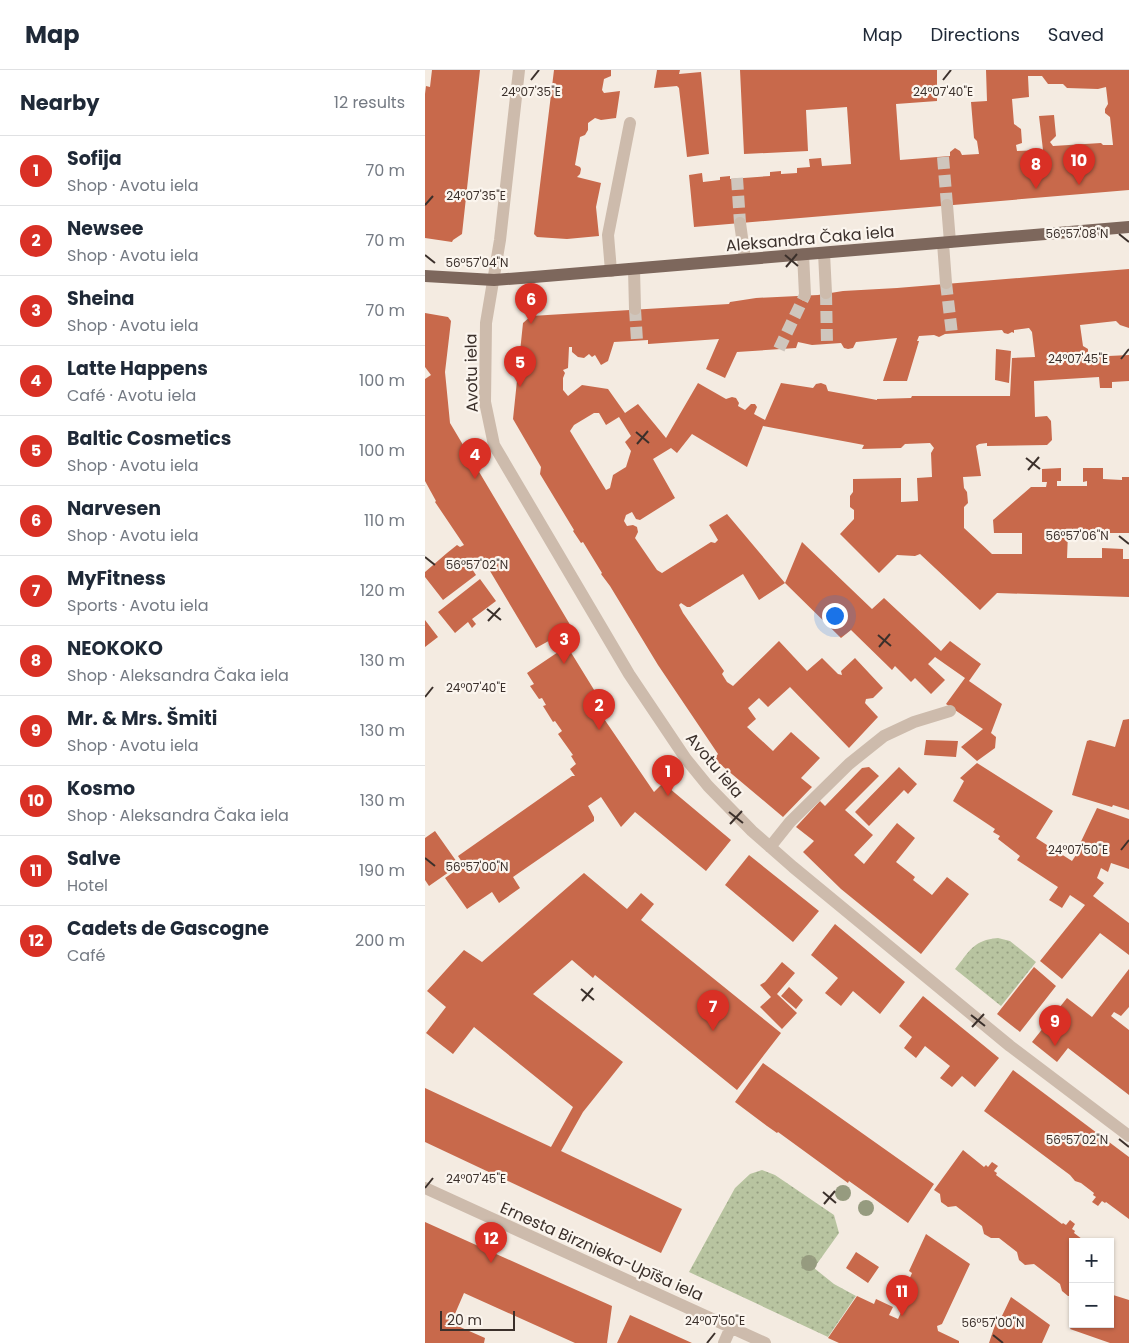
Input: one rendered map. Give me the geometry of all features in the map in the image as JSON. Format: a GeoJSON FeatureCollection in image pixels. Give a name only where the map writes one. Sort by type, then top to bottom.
{"type":"FeatureCollection","features":[{"type":"Feature","properties":{"kind":"main road","name":"Aleksandra Čaka iela"},"geometry":{"type":"LineString","coordinates":[[425,276],[494,280],[1129,227]]}},
{"type":"Feature","properties":{"kind":"street","name":"Avotu iela"},"geometry":{"type":"LineString","coordinates":[[519,70],[494,280],[486,323],[485,402],[493,445],[644,698],[686,759],[708,786],[770,847],[1010,1046],[1129,1136]]}},
{"type":"Feature","properties":{"kind":"street"},"geometry":{"type":"LineString","coordinates":[[611,271],[608,235],[630,123]]}},
{"type":"Feature","properties":{"kind":"street"},"geometry":{"type":"LineString","coordinates":[[946,283],[947,205]]}},
{"type":"Feature","properties":{"kind":"street"},"geometry":{"type":"LineString","coordinates":[[740,223],[745,259]]}},
{"type":"Feature","properties":{"kind":"street"},"geometry":{"type":"LineString","coordinates":[[824,253],[826,293]]}},
{"type":"Feature","properties":{"kind":"street"},"geometry":{"type":"LineString","coordinates":[[803,254],[805,295]]}},
{"type":"Feature","properties":{"kind":"street"},"geometry":{"type":"LineString","coordinates":[[634,269],[635,309]]}},
{"type":"Feature","properties":{"kind":"street"},"geometry":{"type":"LineString","coordinates":[[770,847],[790,822],[849,764],[884,736],[914,722],[950,711]]}},
{"type":"Feature","properties":{"kind":"street","name":"Ernesta Birznieka-Upīša iela"},"geometry":{"type":"LineString","coordinates":[[425,1188],[765,1343]]}},
{"type":"Feature","properties":{"kind":"street"},"geometry":{"type":"LineString","coordinates":[[724,1343],[731,1327]]}},
{"type":"Feature","properties":{"kind":"green space"},"geometry":{"type":"Polygon","coordinates":[[[998,938],[1010,941],[1036,962],[1001,1006],[955,969],[977,944],[998,938]]]}},
{"type":"Feature","properties":{"kind":"green space"},"geometry":{"type":"Polygon","coordinates":[[[762,1170],[775,1175],[834,1215],[839,1233],[814,1268],[834,1284],[856,1296],[828,1337],[689,1272],[735,1188],[750,1174],[762,1170]]]}},
{"type":"Feature","properties":{"kind":"building"},"geometry":{"type":"Polygon","coordinates":[[[432,70],[480,70],[462,234],[452,242],[425,238],[425,94],[426,86],[430,87],[432,70]]]}},
{"type":"Feature","properties":{"kind":"building"},"geometry":{"type":"Polygon","coordinates":[[[554,70],[611,70],[611,76],[604,79],[602,90],[604,93],[620,91],[616,118],[601,120],[595,118],[588,123],[588,130],[585,135],[580,137],[575,165],[581,169],[577,177],[601,183],[596,207],[599,236],[567,239],[537,237],[534,234],[554,70]]]}},
{"type":"Feature","properties":{"kind":"building"},"geometry":{"type":"Polygon","coordinates":[[[657,70],[680,70],[679,74],[701,72],[709,154],[687,157],[679,88],[677,86],[654,88],[657,70]]]}},
{"type":"Feature","properties":{"kind":"building"},"geometry":{"type":"Polygon","coordinates":[[[740,70],[937,70],[937,101],[896,104],[900,160],[950,156],[950,152],[955,148],[962,155],[979,154],[977,141],[974,138],[971,102],[987,101],[986,70],[1129,70],[1129,190],[694,227],[689,175],[702,173],[703,182],[720,180],[720,177],[730,176],[730,179],[770,176],[770,172],[781,171],[781,174],[797,173],[797,168],[810,167],[809,159],[821,158],[822,166],[851,164],[847,107],[806,110],[808,151],[744,154],[740,70]],[[1028,76],[1029,97],[1012,99],[1014,124],[1021,129],[1022,143],[1016,145],[1017,151],[1043,150],[1039,116],[1054,115],[1056,136],[1050,142],[1053,146],[1101,143],[1103,145],[1113,145],[1110,117],[1105,113],[1108,104],[1106,87],[1098,89],[1067,88],[1063,84],[1048,84],[1042,76],[1028,76]]]}},
{"type":"Feature","properties":{"kind":"building"},"geometry":{"type":"Polygon","coordinates":[[[1129,269],[1129,328],[1120,325],[1116,321],[1080,325],[1083,346],[1088,349],[1088,357],[1129,355],[1129,381],[1112,382],[1112,388],[1100,388],[1099,377],[1034,381],[1035,417],[1047,416],[1051,421],[1052,440],[1047,445],[987,446],[987,443],[979,444],[976,446],[981,476],[963,477],[968,503],[964,507],[964,528],[992,554],[1022,554],[1022,533],[994,533],[993,520],[1031,487],[1046,487],[1047,482],[1042,482],[1042,469],[1061,468],[1061,481],[1057,481],[1057,486],[1087,486],[1087,481],[1083,482],[1083,468],[1103,468],[1103,479],[1122,480],[1122,477],[1129,477],[1129,533],[1068,533],[1067,558],[1102,558],[1102,548],[1123,549],[1123,559],[1129,559],[1129,597],[997,593],[980,610],[920,554],[915,556],[897,555],[879,573],[840,534],[854,519],[854,510],[850,507],[853,479],[901,478],[901,502],[918,501],[917,478],[932,477],[931,453],[934,448],[930,443],[905,444],[901,448],[862,449],[864,445],[763,426],[747,467],[692,434],[677,453],[671,448],[653,459],[675,498],[640,520],[636,519],[632,512],[626,515],[624,521],[627,526],[633,525],[637,527],[638,532],[635,538],[657,570],[662,573],[711,542],[715,543],[718,540],[709,525],[727,514],[785,583],[759,600],[743,574],[690,607],[681,603],[679,605],[724,671],[722,674],[727,682],[733,686],[779,641],[807,671],[822,658],[838,674],[842,675],[841,671],[855,658],[883,688],[873,698],[866,699],[865,703],[878,717],[849,748],[790,687],[768,707],[759,698],[748,708],[756,719],[747,727],[773,751],[791,732],[820,758],[801,778],[812,787],[783,817],[714,759],[718,754],[658,665],[583,542],[581,543],[573,531],[540,474],[541,467],[513,419],[523,323],[531,316],[729,304],[730,302],[756,298],[818,295],[843,291],[1129,269]],[[1029,328],[1014,330],[1014,333],[1008,334],[1002,330],[945,334],[939,337],[934,335],[919,336],[907,381],[883,381],[897,338],[856,342],[853,348],[848,349],[844,348],[841,343],[812,345],[798,342],[796,348],[737,352],[725,378],[706,369],[719,339],[648,344],[648,340],[614,342],[608,361],[601,365],[595,355],[592,357],[589,354],[584,358],[578,357],[572,352],[572,347],[569,347],[568,368],[563,370],[565,373],[563,390],[568,396],[582,385],[608,389],[625,413],[638,404],[666,438],[698,383],[726,399],[736,398],[739,403],[738,406],[745,410],[751,404],[755,404],[757,407],[754,414],[765,420],[781,383],[813,388],[816,384],[821,383],[826,385],[828,391],[877,400],[911,398],[912,396],[1010,396],[1012,358],[1035,357],[1032,332],[1029,328]],[[594,413],[574,425],[570,431],[606,490],[610,488],[613,475],[626,467],[631,451],[625,442],[631,436],[619,417],[606,425],[599,413],[594,413]]]}},
{"type":"Feature","properties":{"kind":"building"},"geometry":{"type":"Polygon","coordinates":[[[425,313],[448,317],[451,321],[445,372],[450,423],[572,628],[536,648],[487,566],[483,569],[479,563],[472,569],[476,575],[443,600],[425,577],[425,572],[447,553],[457,545],[460,547],[464,545],[435,502],[425,481],[425,379],[431,375],[425,367],[425,313]]]}},
{"type":"Feature","properties":{"kind":"building"},"geometry":{"type":"Polygon","coordinates":[[[996,349],[1011,351],[1009,383],[995,380],[996,349]]]}},
{"type":"Feature","properties":{"kind":"building"},"geometry":{"type":"Polygon","coordinates":[[[802,542],[872,609],[884,598],[941,651],[950,641],[981,664],[969,681],[1002,704],[991,733],[996,737],[995,748],[977,761],[961,747],[983,729],[946,704],[965,678],[935,657],[928,664],[945,680],[931,694],[915,678],[911,682],[895,666],[892,670],[851,630],[841,638],[785,583],[802,542]]]}},
{"type":"Feature","properties":{"kind":"building"},"geometry":{"type":"Polygon","coordinates":[[[480,579],[496,601],[472,619],[476,624],[472,628],[468,622],[455,633],[438,612],[480,579]]]}},
{"type":"Feature","properties":{"kind":"building"},"geometry":{"type":"Polygon","coordinates":[[[425,620],[438,637],[425,647],[425,620]]]}},
{"type":"Feature","properties":{"kind":"building"},"geometry":{"type":"Polygon","coordinates":[[[567,646],[604,706],[598,710],[654,792],[663,783],[731,840],[706,871],[635,812],[621,827],[601,797],[588,806],[594,821],[513,877],[520,888],[499,903],[492,892],[467,909],[445,878],[464,865],[458,856],[572,776],[575,776],[570,769],[576,764],[571,756],[573,755],[558,734],[562,731],[555,721],[553,722],[543,706],[546,705],[542,698],[539,699],[530,686],[534,684],[527,673],[567,646]]]}},
{"type":"Feature","properties":{"kind":"building"},"geometry":{"type":"Polygon","coordinates":[[[1129,719],[1129,810],[1072,795],[1087,741],[1090,740],[1115,747],[1123,720],[1129,719]]]}},
{"type":"Feature","properties":{"kind":"building"},"geometry":{"type":"Polygon","coordinates":[[[926,740],[958,741],[956,757],[924,755],[926,740]]]}},
{"type":"Feature","properties":{"kind":"building"},"geometry":{"type":"Polygon","coordinates":[[[977,763],[1053,811],[1036,838],[1072,861],[1078,852],[1076,852],[1097,808],[1129,819],[1129,869],[1111,863],[1108,872],[1101,868],[1097,878],[1104,883],[1093,896],[1129,923],[1129,955],[1100,933],[1062,979],[1040,961],[1085,905],[1070,895],[1062,908],[1049,900],[1058,887],[1017,860],[1020,856],[998,839],[1000,836],[993,832],[995,829],[953,801],[964,781],[960,778],[977,763]]]}},
{"type":"Feature","properties":{"kind":"building"},"geometry":{"type":"Polygon","coordinates":[[[869,767],[879,776],[845,810],[873,835],[854,855],[864,864],[897,823],[915,838],[896,862],[915,877],[913,880],[932,895],[947,877],[969,894],[921,954],[841,889],[803,852],[814,841],[796,827],[820,801],[825,806],[862,768],[869,767]]]}},
{"type":"Feature","properties":{"kind":"building"},"geometry":{"type":"Polygon","coordinates":[[[899,767],[917,784],[908,794],[904,790],[869,826],[855,812],[899,767]]]}},
{"type":"Feature","properties":{"kind":"building"},"geometry":{"type":"Polygon","coordinates":[[[435,831],[459,865],[429,886],[425,880],[425,838],[435,831]]]}},
{"type":"Feature","properties":{"kind":"building"},"geometry":{"type":"Polygon","coordinates":[[[749,855],[819,911],[793,942],[725,885],[749,855]]]}},
{"type":"Feature","properties":{"kind":"building"},"geometry":{"type":"Polygon","coordinates":[[[584,873],[627,909],[641,893],[654,904],[641,920],[781,1033],[737,1090],[595,975],[593,978],[572,960],[533,994],[623,1062],[583,1112],[561,1151],[682,1209],[661,1253],[425,1142],[425,1088],[551,1147],[573,1107],[474,1027],[453,1054],[426,1033],[446,1007],[427,991],[464,950],[482,962],[584,873]]]}},
{"type":"Feature","properties":{"kind":"building"},"geometry":{"type":"Polygon","coordinates":[[[835,924],[905,982],[880,1014],[853,991],[841,1006],[825,993],[838,978],[811,955],[835,924]]]}},
{"type":"Feature","properties":{"kind":"building"},"geometry":{"type":"Polygon","coordinates":[[[782,962],[795,973],[777,994],[797,1013],[782,1029],[760,1007],[771,997],[760,985],[765,982],[782,962]]]}},
{"type":"Feature","properties":{"kind":"building"},"geometry":{"type":"Polygon","coordinates":[[[1034,967],[1056,986],[1020,1032],[997,1014],[1034,967]]]}},
{"type":"Feature","properties":{"kind":"building"},"geometry":{"type":"Polygon","coordinates":[[[1129,969],[1129,1007],[1121,1016],[1114,1012],[1111,1016],[1129,1030],[1129,1095],[1068,1048],[1057,1062],[1032,1042],[1067,998],[1092,1017],[1129,969]]]}},
{"type":"Feature","properties":{"kind":"building"},"geometry":{"type":"Polygon","coordinates":[[[789,987],[803,1000],[796,1009],[781,996],[789,987]]]}},
{"type":"Feature","properties":{"kind":"building"},"geometry":{"type":"Polygon","coordinates":[[[923,996],[999,1058],[975,1087],[962,1076],[952,1087],[940,1078],[950,1066],[925,1046],[916,1058],[904,1048],[912,1037],[899,1026],[923,996]]]}},
{"type":"Feature","properties":{"kind":"building"},"geometry":{"type":"Polygon","coordinates":[[[763,1063],[934,1184],[908,1223],[849,1181],[848,1183],[735,1102],[763,1063]]]}},
{"type":"Feature","properties":{"kind":"building"},"geometry":{"type":"Polygon","coordinates":[[[1013,1070],[1129,1157],[1129,1219],[1106,1202],[1102,1201],[1098,1206],[1092,1202],[1096,1197],[1093,1195],[1094,1193],[1081,1183],[1075,1181],[1070,1175],[984,1111],[1013,1070]]]}},
{"type":"Feature","properties":{"kind":"building"},"geometry":{"type":"Polygon","coordinates":[[[963,1150],[984,1167],[986,1165],[988,1167],[992,1162],[998,1166],[994,1171],[997,1173],[996,1175],[1062,1224],[1066,1225],[1070,1220],[1075,1224],[1072,1229],[1075,1231],[1074,1233],[1081,1238],[1069,1238],[1069,1296],[1062,1291],[1060,1284],[1034,1264],[1025,1265],[1019,1260],[1017,1252],[999,1238],[991,1238],[984,1234],[982,1226],[956,1206],[948,1207],[941,1202],[940,1194],[934,1190],[963,1150]]]}},
{"type":"Feature","properties":{"kind":"building"},"geometry":{"type":"Polygon","coordinates":[[[425,1222],[612,1306],[607,1343],[575,1343],[464,1293],[451,1323],[485,1338],[484,1343],[425,1343],[425,1222]]]}},
{"type":"Feature","properties":{"kind":"building"},"geometry":{"type":"Polygon","coordinates":[[[926,1234],[970,1264],[942,1324],[937,1326],[938,1331],[959,1341],[959,1343],[839,1343],[828,1338],[857,1296],[874,1304],[876,1299],[893,1307],[889,1315],[898,1319],[903,1308],[899,1306],[908,1288],[906,1287],[912,1273],[909,1271],[926,1234]]]}},
{"type":"Feature","properties":{"kind":"building"},"geometry":{"type":"Polygon","coordinates":[[[856,1252],[879,1267],[868,1283],[846,1268],[856,1252]]]}},
{"type":"Feature","properties":{"kind":"building"},"geometry":{"type":"Polygon","coordinates":[[[1114,1295],[1129,1300],[1129,1343],[1110,1343],[1070,1329],[1114,1328],[1114,1295]]]}},
{"type":"Feature","properties":{"kind":"building"},"geometry":{"type":"Polygon","coordinates":[[[1011,1297],[1050,1325],[1042,1343],[989,1343],[996,1322],[1000,1320],[1011,1297]]]}},
{"type":"Feature","properties":{"kind":"building"},"geometry":{"type":"Polygon","coordinates":[[[630,1315],[692,1343],[617,1343],[630,1315]]]}},
{"type":"Feature","properties":{"kind":"tunnel"},"geometry":{"type":"LineString","coordinates":[[943,157],[947,205]]}},
{"type":"Feature","properties":{"kind":"tunnel"},"geometry":{"type":"LineString","coordinates":[[737,178],[740,223]]}},
{"type":"Feature","properties":{"kind":"tunnel"},"geometry":{"type":"LineString","coordinates":[[946,283],[952,334]]}},
{"type":"Feature","properties":{"kind":"tunnel"},"geometry":{"type":"LineString","coordinates":[[826,293],[827,344]]}},
{"type":"Feature","properties":{"kind":"tunnel"},"geometry":{"type":"LineString","coordinates":[[779,349],[805,295]]}},
{"type":"Feature","properties":{"kind":"tunnel"},"geometry":{"type":"LineString","coordinates":[[635,309],[637,341]]}},
{"type":"Feature","properties":{"kind":"place","name":"Kosmo"},"geometry":{"type":"Point","coordinates":[1079,185]}},
{"type":"Feature","properties":{"kind":"place","name":"NEOKOKO"},"geometry":{"type":"Point","coordinates":[1036,189]}},
{"type":"Feature","properties":{"kind":"place","name":"Narvesen"},"geometry":{"type":"Point","coordinates":[531,324]}},
{"type":"Feature","properties":{"kind":"place","name":"Baltic Cosmetics"},"geometry":{"type":"Point","coordinates":[520,387]}},
{"type":"Feature","properties":{"kind":"place","name":"Latte Happens"},"geometry":{"type":"Point","coordinates":[475,479]}},
{"type":"Feature","properties":{"kind":"place","name":"Sheina"},"geometry":{"type":"Point","coordinates":[564,664]}},
{"type":"Feature","properties":{"kind":"place","name":"Newsee"},"geometry":{"type":"Point","coordinates":[599,730]}},
{"type":"Feature","properties":{"kind":"place","name":"Sofija"},"geometry":{"type":"Point","coordinates":[668,796]}},
{"type":"Feature","properties":{"kind":"place","name":"MyFitness"},"geometry":{"type":"Point","coordinates":[713,1031]}},
{"type":"Feature","properties":{"kind":"place","name":"Mr. & Mrs. Šmiti"},"geometry":{"type":"Point","coordinates":[1055,1046]}},
{"type":"Feature","properties":{"kind":"place","name":"Cadets de Gascogne"},"geometry":{"type":"Point","coordinates":[491,1263]}},
{"type":"Feature","properties":{"kind":"place","name":"Salve"},"geometry":{"type":"Point","coordinates":[902,1316]}}]}
